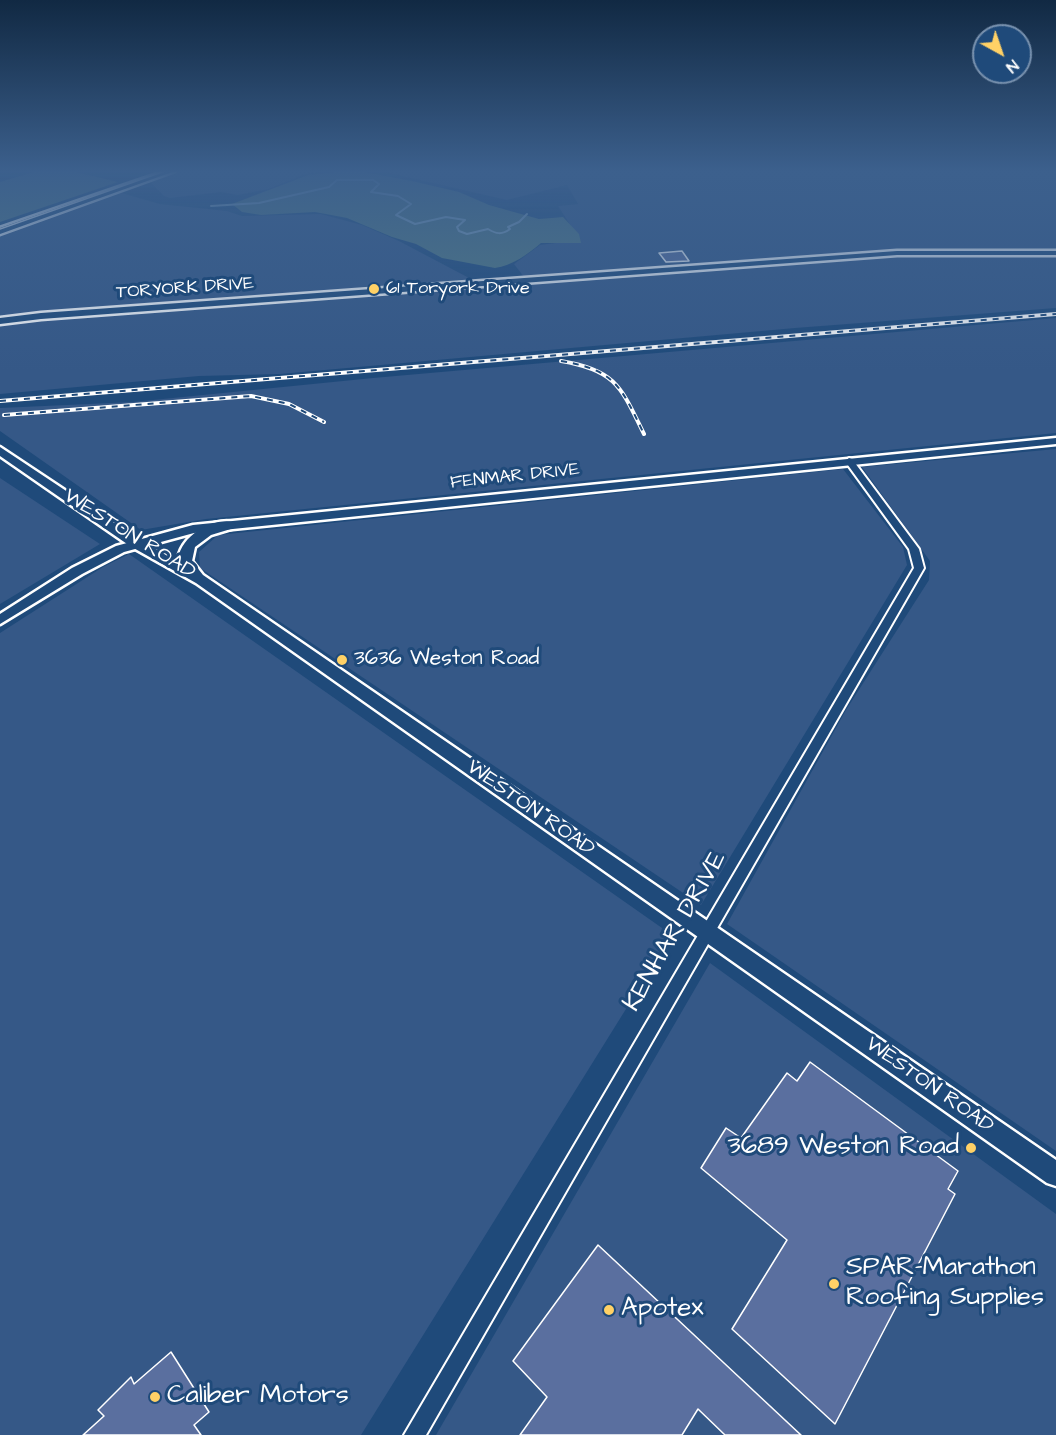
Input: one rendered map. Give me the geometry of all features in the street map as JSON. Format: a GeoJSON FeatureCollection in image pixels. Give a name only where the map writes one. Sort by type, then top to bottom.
{"type":"FeatureCollection","features":[{"type":"Feature","properties":{"kind":"main road","name":"WESTON ROAD"},"geometry":{"type":"LineString","coordinates":[[0,451],[135,543],[201,580],[1056,1174]]}},
{"type":"Feature","properties":{"kind":"main road"},"geometry":{"type":"LineString","coordinates":[[201,580],[185,561],[186,550],[200,534],[229,525]]}},
{"type":"Feature","properties":{"kind":"street","name":"TORYORK DRIVE"},"geometry":{"type":"LineString","coordinates":[[0,321],[64,314],[897,253],[1056,252]]}},
{"type":"Feature","properties":{"kind":"street","name":"FENMAR DRIVE"},"geometry":{"type":"LineString","coordinates":[[0,620],[77,571],[135,543],[194,529],[1056,441]]}},
{"type":"Feature","properties":{"kind":"street","name":"KENHAR DRIVE"},"geometry":{"type":"LineString","coordinates":[[414,1435],[919,567],[914,549],[849,461]]}},
{"type":"Feature","properties":{"kind":"shaded area"},"geometry":{"type":"Polygon","coordinates":[[[0,238],[392,238],[471,279],[0,316],[0,238]]]}},
{"type":"Feature","properties":{"kind":"shaded area"},"geometry":{"type":"Polygon","coordinates":[[[579,238],[1056,238],[1056,249],[893,250],[524,277],[514,264],[540,245],[580,240],[579,238]]]}},
{"type":"Feature","properties":{"kind":"shaded area"},"geometry":{"type":"Polygon","coordinates":[[[909,256],[1056,256],[1056,308],[795,328],[280,374],[199,376],[0,394],[0,325],[27,321],[909,256]]]}},
{"type":"Feature","properties":{"kind":"shaded area"},"geometry":{"type":"Polygon","coordinates":[[[1056,318],[1056,433],[206,519],[141,530],[0,431],[0,408],[133,402],[373,378],[1056,318]]]}},
{"type":"Feature","properties":{"kind":"shaded area"},"geometry":{"type":"Polygon","coordinates":[[[1056,449],[1056,1151],[727,924],[846,710],[929,580],[930,561],[862,467],[1056,449]]]}},
{"type":"Feature","properties":{"kind":"shaded area"},"geometry":{"type":"Polygon","coordinates":[[[843,469],[903,547],[907,565],[701,905],[200,568],[199,552],[218,535],[843,469]]]}},
{"type":"Feature","properties":{"kind":"shaded area"},"geometry":{"type":"Polygon","coordinates":[[[0,478],[100,544],[0,604],[0,478]]]}},
{"type":"Feature","properties":{"kind":"shaded area"},"geometry":{"type":"Polygon","coordinates":[[[129,554],[672,935],[361,1435],[0,1435],[0,633],[103,567],[129,554]]]}},
{"type":"Feature","properties":{"kind":"shaded area"},"geometry":{"type":"Polygon","coordinates":[[[710,963],[1056,1214],[1056,1435],[436,1435],[710,963]]]}},
{"type":"Feature","properties":{"kind":"green space"},"geometry":{"type":"Polygon","coordinates":[[[395,238],[580,238],[581,243],[541,243],[514,262],[495,268],[442,258],[416,244],[395,238]]]}},
{"type":"Feature","properties":{"kind":"building"},"geometry":{"type":"Polygon","coordinates":[[[682,251],[689,261],[666,262],[659,253],[682,251]]]}},
{"type":"Feature","properties":{"kind":"building","name":"SPAR-Marathon Roofing Supplies"},"geometry":{"type":"Polygon","coordinates":[[[810,1062],[958,1171],[948,1189],[955,1194],[835,1424],[732,1329],[787,1240],[701,1168],[726,1128],[741,1138],[787,1073],[797,1081],[810,1062]]]}},
{"type":"Feature","properties":{"kind":"building","name":"Apotex"},"geometry":{"type":"Polygon","coordinates":[[[598,1245],[801,1435],[725,1435],[698,1409],[682,1435],[520,1435],[547,1397],[513,1361],[598,1245]]]}},
{"type":"Feature","properties":{"kind":"building","name":"Caliber Motors"},"geometry":{"type":"Polygon","coordinates":[[[171,1352],[209,1412],[194,1425],[201,1435],[83,1435],[104,1416],[98,1410],[131,1377],[134,1384],[171,1352]]]}},
{"type":"Feature","properties":{"kind":"railway"},"geometry":{"type":"LineString","coordinates":[[0,401],[1056,314]]}},
{"type":"Feature","properties":{"kind":"railway"},"geometry":{"type":"LineString","coordinates":[[561,361],[594,370],[614,383],[629,404],[644,434]]}},
{"type":"Feature","properties":{"kind":"railway"},"geometry":{"type":"LineString","coordinates":[[4,415],[251,396],[289,404],[324,422]]}},
{"type":"Feature","properties":{"kind":"place","name":"61 Toryork Drive"},"geometry":{"type":"Point","coordinates":[374,289]}},
{"type":"Feature","properties":{"kind":"place","name":"3636 Weston Road"},"geometry":{"type":"Point","coordinates":[342,660]}},
{"type":"Feature","properties":{"kind":"place","name":"3689 Weston Road"},"geometry":{"type":"Point","coordinates":[971,1148]}},
{"type":"Feature","properties":{"kind":"place","name":"SPAR-Marathon Roofing Supplies"},"geometry":{"type":"Point","coordinates":[834,1284]}},
{"type":"Feature","properties":{"kind":"place","name":"Apotex"},"geometry":{"type":"Point","coordinates":[609,1310]}},
{"type":"Feature","properties":{"kind":"place","name":"Caliber Motors"},"geometry":{"type":"Point","coordinates":[155,1397]}}]}
